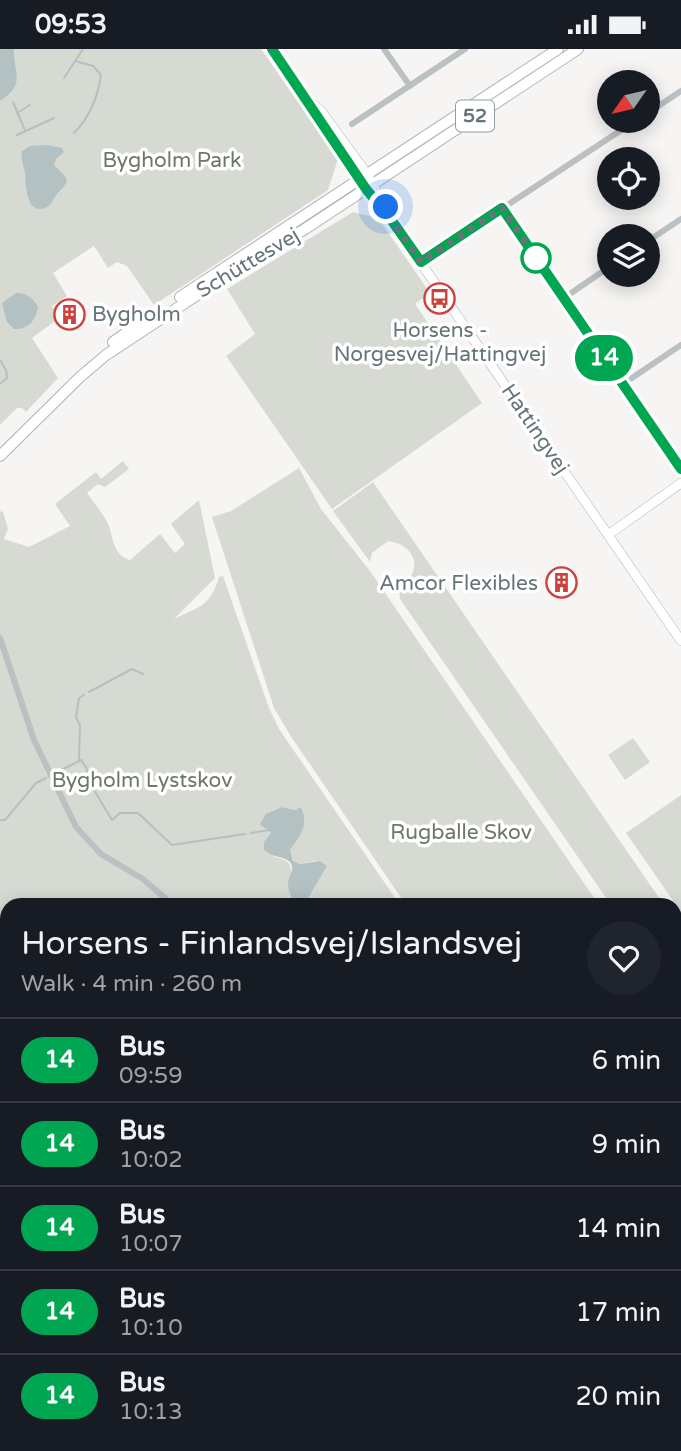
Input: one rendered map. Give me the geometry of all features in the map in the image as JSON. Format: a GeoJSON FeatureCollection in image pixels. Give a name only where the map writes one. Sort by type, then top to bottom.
{"type":"FeatureCollection","features":[{"type":"Feature","properties":{"kind":"main road","name":"52"},"geometry":{"type":"LineString","coordinates":[[366,181],[558,49]]}},
{"type":"Feature","properties":{"kind":"main road","name":"52"},"geometry":{"type":"LineString","coordinates":[[366,181],[578,49]]}},
{"type":"Feature","properties":{"kind":"main road","name":"Schüttesvej"},"geometry":{"type":"LineString","coordinates":[[0,446],[102,349],[366,181]]}},
{"type":"Feature","properties":{"kind":"main road","name":"Schüttesvej"},"geometry":{"type":"LineString","coordinates":[[0,456],[106,355],[238,268],[305,229],[366,181]]}},
{"type":"Feature","properties":{"kind":"street","name":"Hattingvej"},"geometry":{"type":"LineString","coordinates":[[272,49],[307,99],[321,111],[390,218],[681,641]]}},
{"type":"Feature","properties":{"kind":"street"},"geometry":{"type":"LineString","coordinates":[[384,49],[410,86]]}},
{"type":"Feature","properties":{"kind":"street"},"geometry":{"type":"LineString","coordinates":[[352,124],[466,49]]}},
{"type":"Feature","properties":{"kind":"street"},"geometry":{"type":"LineString","coordinates":[[660,105],[681,91]]}},
{"type":"Feature","properties":{"kind":"street"},"geometry":{"type":"LineString","coordinates":[[421,262],[617,133]]}},
{"type":"Feature","properties":{"kind":"street"},"geometry":{"type":"LineString","coordinates":[[502,208],[681,469]]}},
{"type":"Feature","properties":{"kind":"street"},"geometry":{"type":"LineString","coordinates":[[660,233],[681,219]]}},
{"type":"Feature","properties":{"kind":"street"},"geometry":{"type":"LineString","coordinates":[[564,298],[597,275]]}},
{"type":"Feature","properties":{"kind":"street"},"geometry":{"type":"LineString","coordinates":[[623,384],[681,345]]}},
{"type":"Feature","properties":{"kind":"street"},"geometry":{"type":"LineString","coordinates":[[608,535],[681,483]]}},
{"type":"Feature","properties":{"kind":"street"},"geometry":{"type":"LineString","coordinates":[[0,638],[34,740],[76,827],[101,854],[144,879],[165,898]]}},
{"type":"Feature","properties":{"kind":"green space","name":"Bygholm Park"},"geometry":{"type":"Polygon","coordinates":[[[0,49],[261,49],[338,159],[328,190],[154,305],[127,266],[117,262],[108,268],[94,246],[53,273],[67,296],[52,306],[59,318],[32,338],[58,378],[26,412],[17,408],[0,425],[0,49]]]}},
{"type":"Feature","properties":{"kind":"green space"},"geometry":{"type":"Polygon","coordinates":[[[353,212],[378,218],[430,293],[415,304],[482,403],[332,509],[226,356],[255,334],[227,289],[353,212]]]}},
{"type":"Feature","properties":{"kind":"green space","name":"Bygholm Lystskov"},"geometry":{"type":"Polygon","coordinates":[[[123,461],[129,469],[105,487],[98,484],[87,493],[107,522],[119,554],[130,560],[160,534],[175,553],[185,544],[171,524],[199,500],[215,578],[174,619],[208,600],[219,577],[223,576],[269,708],[279,729],[395,898],[308,898],[327,866],[315,861],[300,864],[293,861],[290,850],[303,829],[304,813],[301,807],[295,810],[282,807],[267,814],[274,857],[288,862],[291,873],[288,884],[302,898],[0,898],[0,511],[3,512],[8,529],[4,539],[29,547],[70,526],[55,504],[96,472],[101,479],[123,461]]]}},
{"type":"Feature","properties":{"kind":"green space","name":"Rugballe Skov"},"geometry":{"type":"Polygon","coordinates":[[[299,468],[321,509],[370,571],[594,898],[401,898],[274,708],[212,517],[231,511],[299,468]]]}},
{"type":"Feature","properties":{"kind":"green space"},"geometry":{"type":"Polygon","coordinates":[[[373,482],[659,898],[606,898],[400,599],[399,591],[413,572],[412,555],[400,544],[388,541],[372,553],[370,562],[333,511],[373,482]]]}},
{"type":"Feature","properties":{"kind":"green space"},"geometry":{"type":"Polygon","coordinates":[[[633,738],[650,762],[625,780],[608,755],[633,738]]]}},
{"type":"Feature","properties":{"kind":"green space"},"geometry":{"type":"Polygon","coordinates":[[[681,795],[681,898],[671,898],[626,833],[681,795]]]}},
{"type":"Feature","properties":{"kind":"shaded area"},"geometry":{"type":"Polygon","coordinates":[[[0,49],[14,49],[17,78],[13,89],[0,101],[0,49]]]}},
{"type":"Feature","properties":{"kind":"shaded area"},"geometry":{"type":"Polygon","coordinates":[[[30,146],[62,148],[64,152],[54,165],[67,181],[51,204],[40,209],[35,208],[28,198],[22,151],[30,146]]]}},
{"type":"Feature","properties":{"kind":"shaded area"},"geometry":{"type":"Polygon","coordinates":[[[16,293],[29,297],[38,307],[31,323],[14,329],[7,322],[2,303],[16,293]]]}},
{"type":"Feature","properties":{"kind":"shaded area"},"geometry":{"type":"Polygon","coordinates":[[[282,807],[295,810],[301,807],[304,824],[290,850],[293,861],[300,864],[320,861],[327,866],[308,898],[292,898],[288,882],[291,864],[264,850],[264,842],[271,833],[260,824],[266,814],[282,807]]]}},
{"type":"Feature","properties":{"kind":"waterway"},"geometry":{"type":"LineString","coordinates":[[64,78],[83,49]]}},
{"type":"Feature","properties":{"kind":"waterway"},"geometry":{"type":"LineString","coordinates":[[74,133],[92,106],[101,75],[93,66],[75,61]]}},
{"type":"Feature","properties":{"kind":"waterway"},"geometry":{"type":"LineString","coordinates":[[13,102],[25,130]]}},
{"type":"Feature","properties":{"kind":"waterway"},"geometry":{"type":"LineString","coordinates":[[17,113],[30,105]]}},
{"type":"Feature","properties":{"kind":"waterway"},"geometry":{"type":"LineString","coordinates":[[17,135],[54,118]]}},
{"type":"Feature","properties":{"kind":"waterway"},"geometry":{"type":"LineString","coordinates":[[0,360],[7,378],[1,383]]}},
{"type":"Feature","properties":{"kind":"waterway"},"geometry":{"type":"LineString","coordinates":[[89,692],[132,669],[143,674]]}},
{"type":"Feature","properties":{"kind":"waterway"},"geometry":{"type":"LineString","coordinates":[[79,760],[80,726],[76,717],[79,698],[84,695]]}},
{"type":"Feature","properties":{"kind":"waterway"},"geometry":{"type":"LineString","coordinates":[[55,773],[81,760],[87,769],[88,780],[112,820],[120,813],[138,813],[172,845],[245,834]]}},
{"type":"Feature","properties":{"kind":"waterway"},"geometry":{"type":"LineString","coordinates":[[0,820],[5,820],[36,783],[46,778]]}},
{"type":"Feature","properties":{"kind":"waterway"},"geometry":{"type":"LineString","coordinates":[[251,833],[269,830]]}},
{"type":"Feature","properties":{"kind":"bus line","name":"14"},"geometry":{"type":"LineString","coordinates":[[272,49],[366,189],[421,262],[502,208],[681,469]]}},
{"type":"Feature","properties":{"kind":"place","name":"Horsens - Norgesvej/Hattingvej"},"geometry":{"type":"Point","coordinates":[440,298]}},
{"type":"Feature","properties":{"kind":"place","name":"Bygholm"},"geometry":{"type":"Point","coordinates":[69,314]}},
{"type":"Feature","properties":{"kind":"place","name":"Amcor Flexibles"},"geometry":{"type":"Point","coordinates":[561,583]}},
{"type":"Feature","properties":{"kind":"route"},"geometry":{"type":"LineString","coordinates":[[386,207],[390,218],[421,262],[502,208],[536,258]]}}]}
